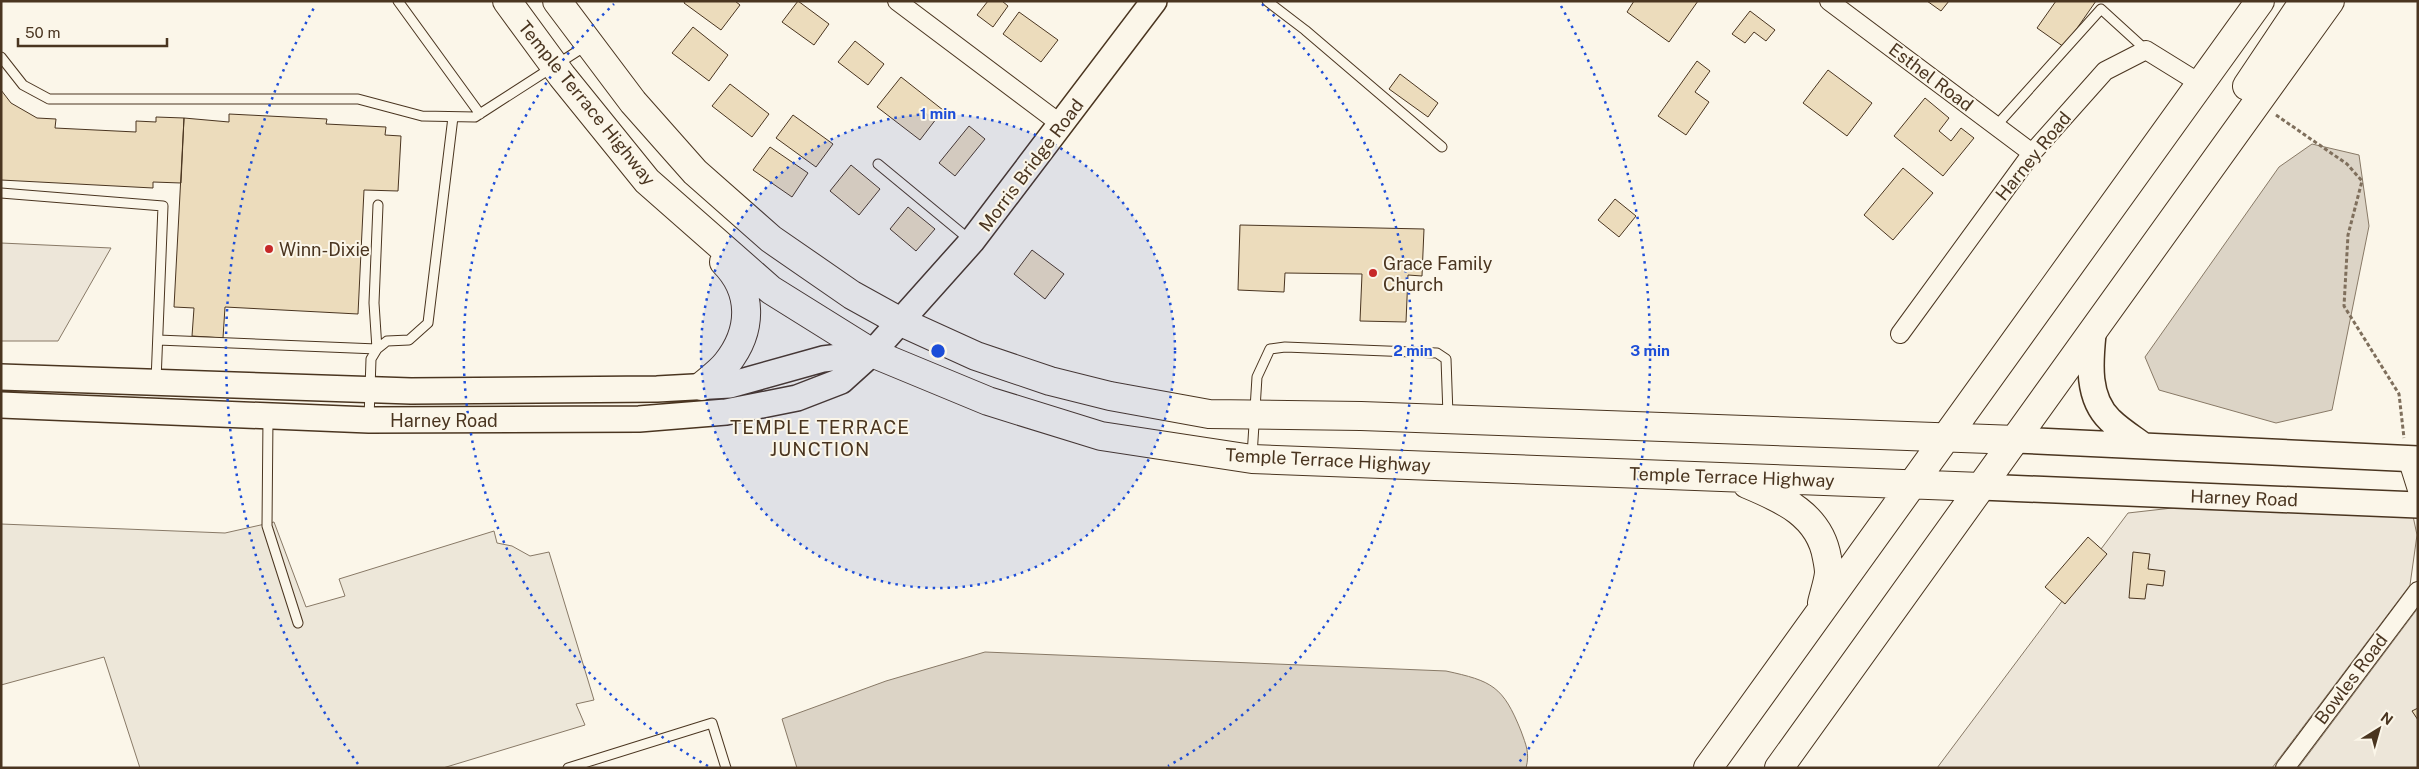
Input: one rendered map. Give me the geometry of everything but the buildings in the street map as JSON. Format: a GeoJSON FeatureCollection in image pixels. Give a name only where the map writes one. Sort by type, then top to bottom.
{"type":"FeatureCollection","features":[{"type":"Feature","properties":{"kind":"main road","name":"Temple Terrace Highway"},"geometry":{"type":"LineString","coordinates":[[507,1],[554,65],[647,181],[771,290],[872,353],[988,401],[1100,436],[1252,459],[1981,487]]}},
{"type":"Feature","properties":{"kind":"main road","name":"Temple Terrace Highway"},"geometry":{"type":"LineString","coordinates":[[558,1],[633,102],[695,172],[797,259],[852,294],[899,320],[976,356],[1050,381],[1110,396],[1210,414],[1448,419],[2016,440]]}},
{"type":"Feature","properties":{"kind":"main road"},"geometry":{"type":"LineString","coordinates":[[1708,768],[2260,1]]}},
{"type":"Feature","properties":{"kind":"main road"},"geometry":{"type":"LineString","coordinates":[[2167,229],[2236,102],[2304,1]]}},
{"type":"Feature","properties":{"kind":"main road"},"geometry":{"type":"LineString","coordinates":[[1779,768],[2093,334],[2330,1]]}},
{"type":"Feature","properties":{"kind":"main road"},"geometry":{"type":"LineString","coordinates":[[647,181],[736,274],[744,291],[747,317],[742,339],[727,363],[702,386]]}},
{"type":"Feature","properties":{"kind":"main road"},"geometry":{"type":"LineString","coordinates":[[1732,477],[1785,500],[1804,513],[1814,526],[1825,546],[1829,572],[1820,612]]}},
{"type":"Feature","properties":{"kind":"street"},"geometry":{"type":"LineString","coordinates":[[896,1],[1062,125]]}},
{"type":"Feature","properties":{"kind":"street","name":"Morris Bridge Road"},"geometry":{"type":"LineString","coordinates":[[899,320],[972,241],[1062,125],[1154,1]]}},
{"type":"Feature","properties":{"kind":"street","name":"Esthel Road"},"geometry":{"type":"LineString","coordinates":[[1829,1],[2032,153]]}},
{"type":"Feature","properties":{"kind":"street"},"geometry":{"type":"LineString","coordinates":[[2146,50],[2201,84]]}},
{"type":"Feature","properties":{"kind":"street","name":"Harney Road"},"geometry":{"type":"LineString","coordinates":[[1900,334],[2032,153],[2105,71],[2146,50]]}},
{"type":"Feature","properties":{"kind":"street","name":"Harney Road"},"geometry":{"type":"LineString","coordinates":[[1,405],[369,420],[639,420],[726,412],[797,398],[841,380],[872,353],[899,320]]}},
{"type":"Feature","properties":{"kind":"street"},"geometry":{"type":"LineString","coordinates":[[2093,334],[2090,371],[2096,398],[2108,419],[2144,446]]}},
{"type":"Feature","properties":{"kind":"street","name":"Harney Road"},"geometry":{"type":"LineString","coordinates":[[1,378],[411,391],[648,389],[730,385],[824,358],[872,353]]}},
{"type":"Feature","properties":{"kind":"street"},"geometry":{"type":"LineString","coordinates":[[2016,440],[2412,459],[2418,494]]}},
{"type":"Feature","properties":{"kind":"street","name":"Harney Road"},"geometry":{"type":"LineString","coordinates":[[1981,487],[2418,505]]}},
{"type":"Feature","properties":{"kind":"street","name":"Bowles Road"},"geometry":{"type":"LineString","coordinates":[[2285,768],[2418,591]]}},
{"type":"Feature","properties":{"kind":"lane"},"geometry":{"type":"LineString","coordinates":[[398,1],[480,114]]}},
{"type":"Feature","properties":{"kind":"lane"},"geometry":{"type":"LineString","coordinates":[[1267,1],[1305,30],[1442,147]]}},
{"type":"Feature","properties":{"kind":"lane"},"geometry":{"type":"LineString","coordinates":[[1996,126],[2101,9],[2146,50]]}},
{"type":"Feature","properties":{"kind":"lane"},"geometry":{"type":"LineString","coordinates":[[1,57],[23,85],[49,99],[358,98],[422,116],[475,117],[589,43]]}},
{"type":"Feature","properties":{"kind":"lane"},"geometry":{"type":"LineString","coordinates":[[369,420],[371,359],[377,349],[387,341],[409,340],[428,323],[453,117]]}},
{"type":"Feature","properties":{"kind":"lane"},"geometry":{"type":"LineString","coordinates":[[878,164],[972,241]]}},
{"type":"Feature","properties":{"kind":"lane"},"geometry":{"type":"LineString","coordinates":[[1,193],[163,206],[156,383]]}},
{"type":"Feature","properties":{"kind":"lane"},"geometry":{"type":"LineString","coordinates":[[377,349],[374,303],[378,205]]}},
{"type":"Feature","properties":{"kind":"lane"},"geometry":{"type":"LineString","coordinates":[[158,340],[377,349]]}},
{"type":"Feature","properties":{"kind":"lane"},"geometry":{"type":"LineString","coordinates":[[1252,459],[1257,377],[1270,349],[1285,347],[1437,353],[1446,359],[1448,419]]}},
{"type":"Feature","properties":{"kind":"lane"},"geometry":{"type":"LineString","coordinates":[[268,416],[267,526],[298,623]]}},
{"type":"Feature","properties":{"kind":"lane"},"geometry":{"type":"LineString","coordinates":[[568,768],[712,722],[726,768]]}},
{"type":"Feature","properties":{"kind":"path"},"geometry":{"type":"LineString","coordinates":[[2258,102],[2347,164],[2362,181],[2348,235],[2344,306],[2399,394],[2412,459]]}},
{"type":"Feature","properties":{"kind":"shaded area"},"geometry":{"type":"Polygon","coordinates":[[[2312,144],[2359,155],[2369,226],[2332,410],[2276,423],[2159,390],[2145,357],[2279,167],[2312,144]]]}},
{"type":"Feature","properties":{"kind":"shaded area"},"geometry":{"type":"Polygon","coordinates":[[[1,243],[111,248],[58,341],[1,341],[1,243]]]}},
{"type":"Feature","properties":{"kind":"shaded area"},"geometry":{"type":"Polygon","coordinates":[[[2181,507],[2413,516],[2417,535],[2410,585],[2272,768],[1937,768],[2128,513],[2181,507]]]}},
{"type":"Feature","properties":{"kind":"shaded area"},"geometry":{"type":"Polygon","coordinates":[[[274,522],[306,607],[345,596],[339,579],[494,531],[497,543],[512,546],[530,556],[549,552],[594,700],[576,704],[585,725],[443,768],[140,768],[104,657],[1,685],[1,524],[225,533],[274,522]]]}},
{"type":"Feature","properties":{"kind":"shaded area"},"geometry":{"type":"Polygon","coordinates":[[[2418,608],[2418,768],[2298,768],[2418,608]]]}},
{"type":"Feature","properties":{"kind":"shaded area"},"geometry":{"type":"Polygon","coordinates":[[[985,652],[1446,671],[1475,678],[1494,688],[1501,695],[1508,704],[1521,731],[1527,749],[1526,768],[797,768],[782,719],[886,681],[985,652]]]}},
{"type":"Feature","properties":{"kind":"place","name":"Winn-Dixie"},"geometry":{"type":"Point","coordinates":[269,249]}},
{"type":"Feature","properties":{"kind":"place","name":"Grace Family Church"},"geometry":{"type":"Point","coordinates":[1373,273]}},
{"type":"Feature","properties":{"kind":"district","name":"TEMPLE TERRACE JUNCTION"},"geometry":{"type":"Point","coordinates":[820,438]}}]}
